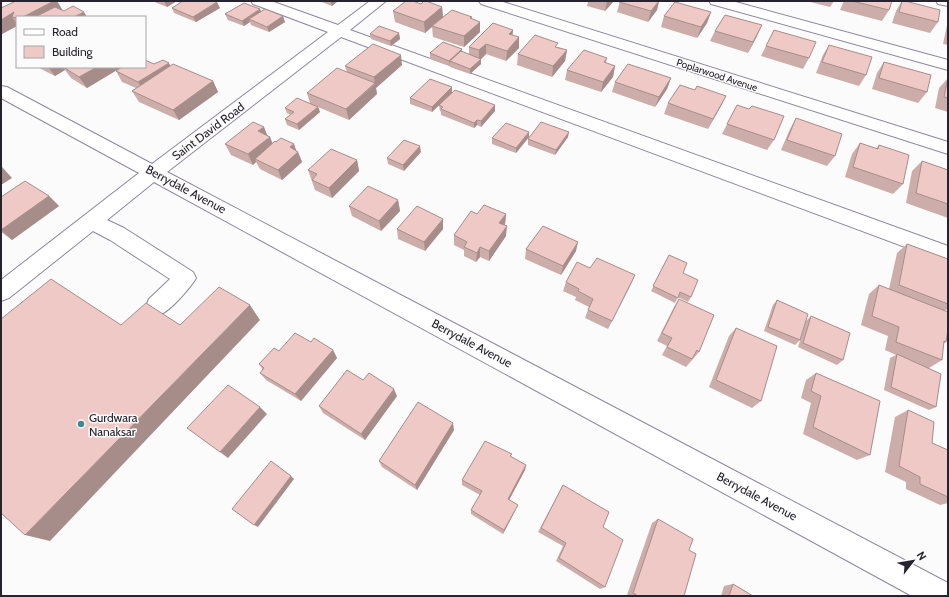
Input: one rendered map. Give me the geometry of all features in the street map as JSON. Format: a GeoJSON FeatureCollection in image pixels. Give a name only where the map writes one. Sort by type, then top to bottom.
{"type":"FeatureCollection","features":[{"type":"Feature","properties":{"kind":"street"},"geometry":{"type":"LineString","coordinates":[[258,1],[948,255]]}},
{"type":"Feature","properties":{"kind":"street","name":"Saint David Road"},"geometry":{"type":"LineString","coordinates":[[1,292],[154,172],[379,1]]}},
{"type":"Feature","properties":{"kind":"street","name":"Poplarwood Avenue"},"geometry":{"type":"LineString","coordinates":[[486,1],[948,148]]}},
{"type":"Feature","properties":{"kind":"street"},"geometry":{"type":"LineString","coordinates":[[716,1],[948,65]]}},
{"type":"Feature","properties":{"kind":"street"},"geometry":{"type":"LineString","coordinates":[[943,1],[948,2]]}},
{"type":"Feature","properties":{"kind":"street","name":"Berrydale Avenue"},"geometry":{"type":"LineString","coordinates":[[1,90],[942,596]]}},
{"type":"Feature","properties":{"kind":"street"},"geometry":{"type":"LineString","coordinates":[[92,221],[117,234],[185,278],[157,306]]}},
{"type":"Feature","properties":{"kind":"building"},"geometry":{"type":"Polygon","coordinates":[[[16,1],[54,1],[25,16],[12,17],[14,12],[1,20],[1,8],[16,1]]]}},
{"type":"Feature","properties":{"kind":"building"},"geometry":{"type":"Polygon","coordinates":[[[183,1],[217,2],[193,17],[172,8],[183,1]]]}},
{"type":"Feature","properties":{"kind":"building"},"geometry":{"type":"Polygon","coordinates":[[[406,1],[413,1],[421,4],[426,1],[442,7],[424,22],[393,11],[406,1]]]}},
{"type":"Feature","properties":{"kind":"building"},"geometry":{"type":"Polygon","coordinates":[[[659,1],[651,11],[619,2],[659,1]]]}},
{"type":"Feature","properties":{"kind":"building"},"geometry":{"type":"Polygon","coordinates":[[[852,1],[892,1],[889,10],[852,1]]]}},
{"type":"Feature","properties":{"kind":"building"},"geometry":{"type":"Polygon","coordinates":[[[902,1],[940,10],[938,22],[899,12],[902,1]]]}},
{"type":"Feature","properties":{"kind":"building"},"geometry":{"type":"Polygon","coordinates":[[[675,2],[711,12],[701,27],[664,16],[675,2]]]}},
{"type":"Feature","properties":{"kind":"building"},"geometry":{"type":"Polygon","coordinates":[[[244,3],[260,9],[242,21],[225,14],[244,3]]]}},
{"type":"Feature","properties":{"kind":"building"},"geometry":{"type":"Polygon","coordinates":[[[73,6],[84,12],[76,16],[37,16],[55,7],[64,11],[73,6]]]}},
{"type":"Feature","properties":{"kind":"building"},"geometry":{"type":"Polygon","coordinates":[[[265,9],[283,16],[267,27],[249,19],[265,9]]]}},
{"type":"Feature","properties":{"kind":"building"},"geometry":{"type":"Polygon","coordinates":[[[452,10],[472,17],[470,18],[480,22],[464,36],[432,26],[452,10]]]}},
{"type":"Feature","properties":{"kind":"building"},"geometry":{"type":"Polygon","coordinates":[[[725,15],[762,25],[753,42],[715,31],[725,15]]]}},
{"type":"Feature","properties":{"kind":"building"},"geometry":{"type":"Polygon","coordinates":[[[493,23],[513,30],[509,34],[519,37],[507,51],[486,44],[479,50],[469,47],[493,23]]]}},
{"type":"Feature","properties":{"kind":"building"},"geometry":{"type":"Polygon","coordinates":[[[379,26],[399,33],[390,41],[370,34],[379,26]]]}},
{"type":"Feature","properties":{"kind":"building"},"geometry":{"type":"Polygon","coordinates":[[[774,30],[816,42],[809,58],[766,46],[774,30]]]}},
{"type":"Feature","properties":{"kind":"building"},"geometry":{"type":"Polygon","coordinates":[[[535,35],[558,43],[555,47],[567,50],[553,66],[518,54],[535,35]]]}},
{"type":"Feature","properties":{"kind":"building"},"geometry":{"type":"Polygon","coordinates":[[[443,42],[462,49],[449,61],[430,53],[443,42]]]}},
{"type":"Feature","properties":{"kind":"building"},"geometry":{"type":"Polygon","coordinates":[[[373,44],[401,55],[374,77],[345,66],[373,44]]]}},
{"type":"Feature","properties":{"kind":"building"},"geometry":{"type":"Polygon","coordinates":[[[829,45],[872,57],[866,75],[822,62],[829,45]]]}},
{"type":"Feature","properties":{"kind":"building"},"geometry":{"type":"Polygon","coordinates":[[[584,50],[607,58],[604,62],[615,66],[603,82],[567,70],[584,50]]]}},
{"type":"Feature","properties":{"kind":"building"},"geometry":{"type":"Polygon","coordinates":[[[461,51],[481,59],[470,69],[450,61],[461,51]]]}},
{"type":"Feature","properties":{"kind":"building"},"geometry":{"type":"Polygon","coordinates":[[[146,60],[154,64],[163,60],[169,63],[138,82],[116,71],[120,68],[146,68],[146,60]]]}},
{"type":"Feature","properties":{"kind":"building"},"geometry":{"type":"Polygon","coordinates":[[[884,62],[931,75],[927,92],[879,78],[884,62]]]}},
{"type":"Feature","properties":{"kind":"building"},"geometry":{"type":"Polygon","coordinates":[[[173,64],[213,81],[173,110],[132,91],[173,64]]]}},
{"type":"Feature","properties":{"kind":"building"},"geometry":{"type":"Polygon","coordinates":[[[628,64],[671,78],[659,97],[615,82],[628,64]]]}},
{"type":"Feature","properties":{"kind":"building"},"geometry":{"type":"Polygon","coordinates":[[[65,68],[95,68],[79,77],[65,68]]]}},
{"type":"Feature","properties":{"kind":"building"},"geometry":{"type":"Polygon","coordinates":[[[337,68],[375,83],[346,109],[307,93],[337,68]]]}},
{"type":"Feature","properties":{"kind":"building"},"geometry":{"type":"Polygon","coordinates":[[[948,78],[948,98],[944,97],[948,78]]]}},
{"type":"Feature","properties":{"kind":"building"},"geometry":{"type":"Polygon","coordinates":[[[430,79],[452,87],[432,107],[410,98],[430,79]]]}},
{"type":"Feature","properties":{"kind":"building"},"geometry":{"type":"Polygon","coordinates":[[[680,85],[695,90],[697,86],[726,96],[713,119],[668,103],[680,85]]]}},
{"type":"Feature","properties":{"kind":"building"},"geometry":{"type":"Polygon","coordinates":[[[455,90],[495,105],[481,121],[477,120],[474,123],[441,109],[443,107],[439,105],[455,90]]]}},
{"type":"Feature","properties":{"kind":"building"},"geometry":{"type":"Polygon","coordinates":[[[297,98],[318,107],[297,124],[285,119],[294,112],[285,108],[297,98]]]}},
{"type":"Feature","properties":{"kind":"building"},"geometry":{"type":"Polygon","coordinates":[[[737,105],[749,109],[752,106],[784,116],[774,140],[727,124],[737,105]]]}},
{"type":"Feature","properties":{"kind":"building"},"geometry":{"type":"Polygon","coordinates":[[[796,118],[842,134],[835,156],[787,140],[796,118]]]}},
{"type":"Feature","properties":{"kind":"building"},"geometry":{"type":"Polygon","coordinates":[[[253,122],[264,127],[258,131],[270,137],[248,154],[225,144],[253,122]]]}},
{"type":"Feature","properties":{"kind":"building"},"geometry":{"type":"Polygon","coordinates":[[[541,122],[569,132],[556,150],[528,139],[541,122]]]}},
{"type":"Feature","properties":{"kind":"building"},"geometry":{"type":"Polygon","coordinates":[[[506,123],[529,132],[516,148],[492,138],[506,123]]]}},
{"type":"Feature","properties":{"kind":"building"},"geometry":{"type":"Polygon","coordinates":[[[281,138],[294,144],[290,147],[298,152],[278,170],[255,159],[275,141],[276,142],[281,138]]]}},
{"type":"Feature","properties":{"kind":"building"},"geometry":{"type":"Polygon","coordinates":[[[404,140],[420,146],[403,165],[387,158],[404,140]]]}},
{"type":"Feature","properties":{"kind":"building"},"geometry":{"type":"Polygon","coordinates":[[[860,143],[878,149],[879,145],[909,155],[903,184],[853,167],[860,143]]]}},
{"type":"Feature","properties":{"kind":"building"},"geometry":{"type":"Polygon","coordinates":[[[331,149],[357,160],[329,188],[312,180],[317,174],[308,170],[331,149]]]}},
{"type":"Feature","properties":{"kind":"building"},"geometry":{"type":"Polygon","coordinates":[[[922,161],[948,170],[948,204],[916,193],[922,161]]]}},
{"type":"Feature","properties":{"kind":"building"},"geometry":{"type":"Polygon","coordinates":[[[25,181],[49,196],[1,230],[1,197],[25,181]]]}},
{"type":"Feature","properties":{"kind":"building"},"geometry":{"type":"Polygon","coordinates":[[[368,186],[398,200],[379,221],[349,206],[368,186]]]}},
{"type":"Feature","properties":{"kind":"building"},"geometry":{"type":"Polygon","coordinates":[[[484,205],[506,214],[499,223],[507,226],[489,251],[480,247],[477,253],[464,247],[467,242],[454,235],[471,211],[477,214],[484,205]]]}},
{"type":"Feature","properties":{"kind":"building"},"geometry":{"type":"Polygon","coordinates":[[[417,206],[443,219],[424,242],[397,229],[417,206]]]}},
{"type":"Feature","properties":{"kind":"building"},"geometry":{"type":"Polygon","coordinates":[[[543,226],[578,242],[563,266],[526,249],[543,226]]]}},
{"type":"Feature","properties":{"kind":"building"},"geometry":{"type":"Polygon","coordinates":[[[907,244],[948,259],[948,304],[899,285],[907,244]]]}},
{"type":"Feature","properties":{"kind":"building"},"geometry":{"type":"Polygon","coordinates":[[[669,255],[687,263],[683,273],[698,280],[691,297],[680,292],[678,298],[653,286],[669,255]]]}},
{"type":"Feature","properties":{"kind":"building"},"geometry":{"type":"Polygon","coordinates":[[[597,258],[635,275],[612,321],[588,310],[593,299],[578,291],[579,289],[566,282],[577,262],[590,268],[597,258]]]}},
{"type":"Feature","properties":{"kind":"building","name":"Gurdwara Nanaksar"},"geometry":{"type":"Polygon","coordinates":[[[51,279],[121,325],[146,303],[180,325],[219,287],[250,305],[25,535],[1,513],[1,319],[51,279]]]}},
{"type":"Feature","properties":{"kind":"building"},"geometry":{"type":"Polygon","coordinates":[[[879,285],[948,312],[948,329],[946,342],[944,341],[942,360],[896,342],[899,327],[872,316],[879,285]]]}},
{"type":"Feature","properties":{"kind":"building"},"geometry":{"type":"Polygon","coordinates":[[[679,299],[714,315],[699,352],[697,350],[692,359],[667,347],[672,338],[662,333],[679,299]]]}},
{"type":"Feature","properties":{"kind":"building"},"geometry":{"type":"Polygon","coordinates":[[[777,300],[808,314],[800,340],[768,327],[777,300]]]}},
{"type":"Feature","properties":{"kind":"building"},"geometry":{"type":"Polygon","coordinates":[[[811,316],[850,333],[843,360],[803,343],[811,316]]]}},
{"type":"Feature","properties":{"kind":"building"},"geometry":{"type":"Polygon","coordinates":[[[736,328],[777,346],[761,401],[716,380],[736,328]]]}},
{"type":"Feature","properties":{"kind":"building"},"geometry":{"type":"Polygon","coordinates":[[[295,333],[311,342],[314,338],[333,350],[295,394],[260,373],[264,368],[259,364],[274,348],[279,351],[295,333]]]}},
{"type":"Feature","properties":{"kind":"building"},"geometry":{"type":"Polygon","coordinates":[[[897,354],[941,374],[936,407],[891,387],[897,354]]]}},
{"type":"Feature","properties":{"kind":"building"},"geometry":{"type":"Polygon","coordinates":[[[347,370],[363,380],[369,373],[394,389],[361,434],[319,406],[347,370]]]}},
{"type":"Feature","properties":{"kind":"building"},"geometry":{"type":"Polygon","coordinates":[[[816,373],[880,401],[870,455],[813,427],[821,396],[811,391],[816,373]]]}},
{"type":"Feature","properties":{"kind":"building"},"geometry":{"type":"Polygon","coordinates":[[[228,385],[260,407],[220,452],[187,428],[228,385]]]}},
{"type":"Feature","properties":{"kind":"building"},"geometry":{"type":"Polygon","coordinates":[[[418,402],[453,423],[415,485],[379,461],[418,402]]]}},
{"type":"Feature","properties":{"kind":"building"},"geometry":{"type":"Polygon","coordinates":[[[908,410],[934,422],[932,443],[948,450],[948,497],[920,484],[920,477],[899,466],[908,410]]]}},
{"type":"Feature","properties":{"kind":"building"},"geometry":{"type":"Polygon","coordinates":[[[485,441],[512,454],[510,456],[526,465],[508,499],[518,505],[504,530],[471,510],[482,491],[462,480],[485,441]]]}},
{"type":"Feature","properties":{"kind":"building"},"geometry":{"type":"Polygon","coordinates":[[[271,461],[291,476],[254,525],[232,509],[271,461]]]}},
{"type":"Feature","properties":{"kind":"building"},"geometry":{"type":"Polygon","coordinates":[[[563,485],[609,512],[603,527],[623,540],[605,587],[559,558],[566,543],[541,528],[563,485]]]}},
{"type":"Feature","properties":{"kind":"building"},"geometry":{"type":"Polygon","coordinates":[[[658,519],[693,539],[689,550],[696,554],[684,596],[638,596],[633,593],[658,519]]]}},
{"type":"Feature","properties":{"kind":"building"},"geometry":{"type":"Polygon","coordinates":[[[733,584],[753,596],[729,596],[733,584]]]}},
{"type":"Feature","properties":{"kind":"place","name":"Gurdwara Nanaksar"},"geometry":{"type":"Point","coordinates":[81,424]}}]}
